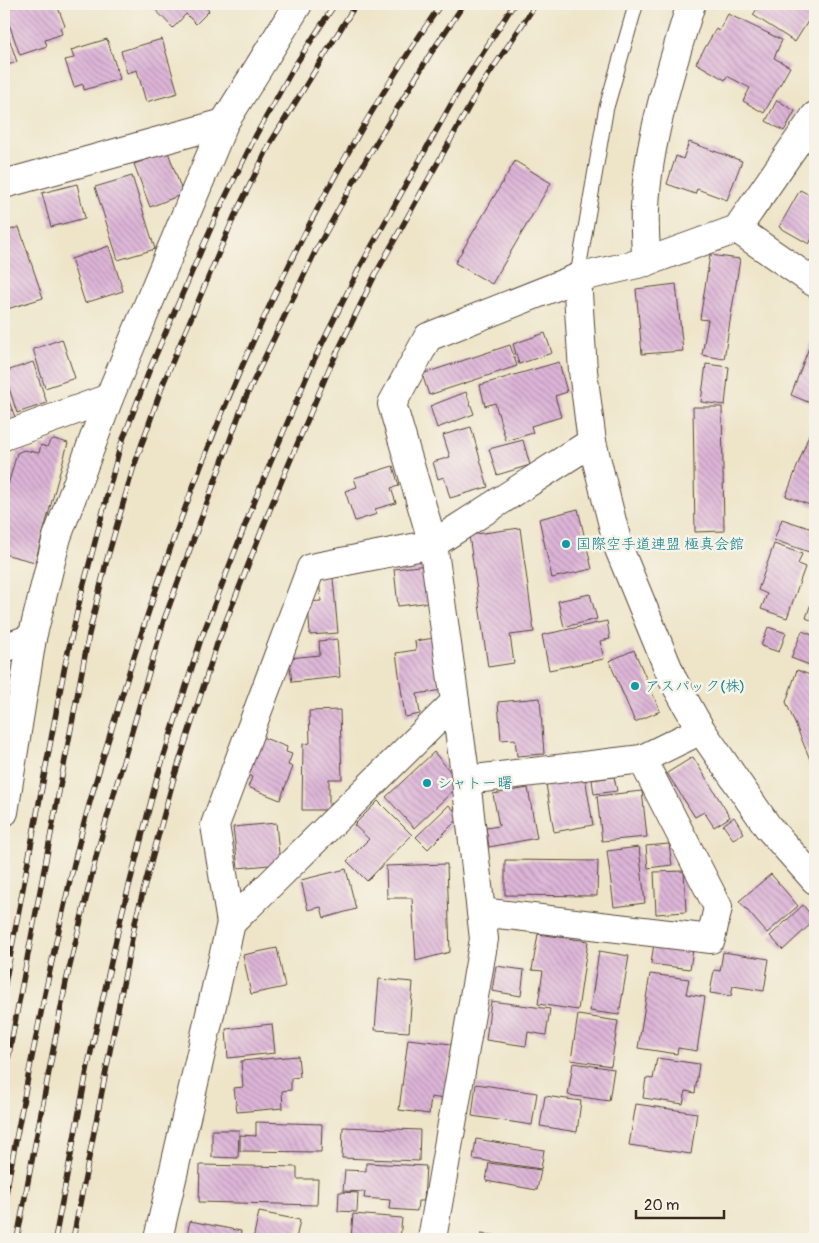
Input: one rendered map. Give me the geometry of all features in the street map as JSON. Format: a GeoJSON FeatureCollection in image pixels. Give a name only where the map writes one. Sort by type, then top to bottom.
{"type":"FeatureCollection","features":[{"type":"Feature","properties":{"kind":"street"},"geometry":{"type":"LineString","coordinates":[[4,812],[32,638],[57,537],[109,398],[224,123],[298,4]]}},
{"type":"Feature","properties":{"kind":"street"},"geometry":{"type":"LineString","coordinates":[[646,262],[644,209],[650,164],[675,56],[691,4]]}},
{"type":"Feature","properties":{"kind":"street"},"geometry":{"type":"LineString","coordinates":[[432,1239],[484,939],[466,780],[433,544],[392,404],[428,337],[577,278],[646,262],[738,230],[815,116]]}},
{"type":"Feature","properties":{"kind":"street"},"geometry":{"type":"LineString","coordinates":[[4,184],[224,123]]}},
{"type":"Feature","properties":{"kind":"street"},"geometry":{"type":"LineString","coordinates":[[738,230],[815,283]]}},
{"type":"Feature","properties":{"kind":"street"},"geometry":{"type":"LineString","coordinates":[[577,278],[583,371],[592,442],[619,549],[673,680],[701,730],[768,827],[815,880]]}},
{"type":"Feature","properties":{"kind":"street"},"geometry":{"type":"LineString","coordinates":[[4,436],[109,398]]}},
{"type":"Feature","properties":{"kind":"street"},"geometry":{"type":"LineString","coordinates":[[158,1239],[231,923],[215,825],[311,568],[433,544],[592,442]]}},
{"type":"Feature","properties":{"kind":"street"},"geometry":{"type":"LineString","coordinates":[[4,648],[32,638]]}},
{"type":"Feature","properties":{"kind":"street"},"geometry":{"type":"LineString","coordinates":[[231,923],[455,702]]}},
{"type":"Feature","properties":{"kind":"street"},"geometry":{"type":"LineString","coordinates":[[466,780],[642,759],[701,730]]}},
{"type":"Feature","properties":{"kind":"street"},"geometry":{"type":"LineString","coordinates":[[481,912],[711,939],[718,907],[642,759]]}},
{"type":"Feature","properties":{"kind":"lane"},"geometry":{"type":"LineString","coordinates":[[577,278],[606,109],[636,4]]}},
{"type":"Feature","properties":{"kind":"building"},"geometry":{"type":"Polygon","coordinates":[[[14,4],[57,5],[65,26],[60,28],[62,34],[45,40],[47,46],[20,55],[4,10],[15,6],[14,4]]]}},
{"type":"Feature","properties":{"kind":"building"},"geometry":{"type":"Polygon","coordinates":[[[150,4],[207,4],[205,6],[209,11],[196,24],[186,14],[173,28],[150,4]]]}},
{"type":"Feature","properties":{"kind":"building"},"geometry":{"type":"Polygon","coordinates":[[[760,4],[815,4],[815,10],[795,42],[753,15],[760,4]]]}},
{"type":"Feature","properties":{"kind":"building"},"geometry":{"type":"Polygon","coordinates":[[[728,14],[782,40],[774,58],[790,67],[764,113],[743,101],[750,88],[727,76],[725,80],[696,63],[716,29],[719,31],[728,14]]]}},
{"type":"Feature","properties":{"kind":"building"},"geometry":{"type":"Polygon","coordinates":[[[4,23],[17,62],[4,66],[4,23]]]}},
{"type":"Feature","properties":{"kind":"building"},"geometry":{"type":"Polygon","coordinates":[[[107,39],[120,79],[84,90],[83,84],[74,87],[65,60],[74,58],[71,50],[107,39]]]}},
{"type":"Feature","properties":{"kind":"building"},"geometry":{"type":"Polygon","coordinates":[[[162,39],[178,93],[146,102],[137,70],[127,73],[121,51],[162,39]]]}},
{"type":"Feature","properties":{"kind":"building"},"geometry":{"type":"Polygon","coordinates":[[[777,100],[795,111],[784,131],[766,121],[777,100]]]}},
{"type":"Feature","properties":{"kind":"building"},"geometry":{"type":"Polygon","coordinates":[[[689,142],[742,161],[727,200],[697,189],[695,194],[667,184],[676,156],[683,159],[689,142]]]}},
{"type":"Feature","properties":{"kind":"building"},"geometry":{"type":"Polygon","coordinates":[[[168,152],[183,194],[150,207],[134,164],[168,152]]]}},
{"type":"Feature","properties":{"kind":"building"},"geometry":{"type":"Polygon","coordinates":[[[515,161],[551,183],[492,284],[455,263],[515,161]]]}},
{"type":"Feature","properties":{"kind":"building"},"geometry":{"type":"Polygon","coordinates":[[[132,176],[155,249],[118,260],[95,187],[132,176]]]}},
{"type":"Feature","properties":{"kind":"building"},"geometry":{"type":"Polygon","coordinates":[[[77,184],[85,218],[51,227],[42,193],[77,184]]]}},
{"type":"Feature","properties":{"kind":"building"},"geometry":{"type":"Polygon","coordinates":[[[815,186],[815,234],[809,244],[779,227],[800,190],[810,195],[815,186]]]}},
{"type":"Feature","properties":{"kind":"building"},"geometry":{"type":"Polygon","coordinates":[[[19,227],[43,298],[4,310],[4,232],[19,227]]]}},
{"type":"Feature","properties":{"kind":"building"},"geometry":{"type":"Polygon","coordinates":[[[109,246],[123,291],[85,303],[71,259],[109,246]]]}},
{"type":"Feature","properties":{"kind":"building"},"geometry":{"type":"Polygon","coordinates":[[[710,255],[740,259],[724,359],[702,355],[708,320],[700,319],[710,255]]]}},
{"type":"Feature","properties":{"kind":"building"},"geometry":{"type":"Polygon","coordinates":[[[676,284],[683,351],[642,354],[636,289],[676,284]]]}},
{"type":"Feature","properties":{"kind":"building"},"geometry":{"type":"Polygon","coordinates":[[[545,333],[552,353],[519,364],[513,344],[545,333]]]}},
{"type":"Feature","properties":{"kind":"building"},"geometry":{"type":"Polygon","coordinates":[[[813,337],[815,338],[815,405],[791,395],[813,337]]]}},
{"type":"Feature","properties":{"kind":"building"},"geometry":{"type":"Polygon","coordinates":[[[62,339],[75,378],[45,388],[33,349],[62,339]]]}},
{"type":"Feature","properties":{"kind":"building"},"geometry":{"type":"Polygon","coordinates":[[[510,345],[517,366],[429,395],[422,374],[510,345]]]}},
{"type":"Feature","properties":{"kind":"building"},"geometry":{"type":"Polygon","coordinates":[[[33,362],[47,403],[17,413],[4,372],[33,362]]]}},
{"type":"Feature","properties":{"kind":"building"},"geometry":{"type":"Polygon","coordinates":[[[559,362],[567,392],[555,396],[561,417],[531,426],[533,433],[506,441],[495,403],[485,406],[480,385],[559,362]]]}},
{"type":"Feature","properties":{"kind":"building"},"geometry":{"type":"Polygon","coordinates":[[[706,364],[729,367],[725,405],[701,402],[706,364]]]}},
{"type":"Feature","properties":{"kind":"building"},"geometry":{"type":"Polygon","coordinates":[[[4,388],[15,417],[4,421],[4,388]]]}},
{"type":"Feature","properties":{"kind":"building"},"geometry":{"type":"Polygon","coordinates":[[[466,392],[474,414],[437,428],[430,406],[466,392]]]}},
{"type":"Feature","properties":{"kind":"building"},"geometry":{"type":"Polygon","coordinates":[[[693,407],[722,407],[724,531],[695,532],[693,407]]]}},
{"type":"Feature","properties":{"kind":"building"},"geometry":{"type":"Polygon","coordinates":[[[471,427],[488,487],[450,498],[444,477],[438,479],[433,462],[450,457],[443,435],[471,427]]]}},
{"type":"Feature","properties":{"kind":"building"},"geometry":{"type":"Polygon","coordinates":[[[812,427],[815,429],[815,507],[786,496],[812,427]]]}},
{"type":"Feature","properties":{"kind":"building"},"geometry":{"type":"Polygon","coordinates":[[[54,439],[68,443],[35,562],[4,554],[4,499],[17,453],[24,450],[39,453],[41,445],[47,447],[50,441],[54,439]]]}},
{"type":"Feature","properties":{"kind":"building"},"geometry":{"type":"Polygon","coordinates":[[[523,440],[530,465],[497,475],[489,449],[523,440]]]}},
{"type":"Feature","properties":{"kind":"building"},"geometry":{"type":"Polygon","coordinates":[[[393,466],[399,486],[391,488],[396,503],[375,509],[377,514],[355,521],[345,491],[357,487],[354,478],[393,466]]]}},
{"type":"Feature","properties":{"kind":"building","name":"国際空手道連盟 極真会館"},"geometry":{"type":"Polygon","coordinates":[[[578,509],[592,569],[552,578],[539,519],[578,509]]]}},
{"type":"Feature","properties":{"kind":"building"},"geometry":{"type":"Polygon","coordinates":[[[782,519],[815,530],[815,554],[774,540],[782,519]]]}},
{"type":"Feature","properties":{"kind":"building"},"geometry":{"type":"Polygon","coordinates":[[[520,528],[534,632],[510,635],[514,663],[488,667],[469,535],[520,528]]]}},
{"type":"Feature","properties":{"kind":"building"},"geometry":{"type":"Polygon","coordinates":[[[774,544],[802,554],[798,564],[805,567],[787,618],[761,609],[767,594],[758,590],[774,544]]]}},
{"type":"Feature","properties":{"kind":"building"},"geometry":{"type":"Polygon","coordinates":[[[427,565],[431,602],[398,606],[394,569],[427,565]]]}},
{"type":"Feature","properties":{"kind":"building"},"geometry":{"type":"Polygon","coordinates":[[[333,578],[338,633],[310,635],[308,602],[321,601],[319,579],[333,578]]]}},
{"type":"Feature","properties":{"kind":"building"},"geometry":{"type":"Polygon","coordinates":[[[815,592],[815,622],[806,618],[815,592]]]}},
{"type":"Feature","properties":{"kind":"building"},"geometry":{"type":"Polygon","coordinates":[[[590,594],[597,619],[564,627],[558,601],[590,594]]]}},
{"type":"Feature","properties":{"kind":"building"},"geometry":{"type":"Polygon","coordinates":[[[607,621],[610,639],[600,641],[604,659],[549,670],[542,635],[607,621]]]}},
{"type":"Feature","properties":{"kind":"building"},"geometry":{"type":"Polygon","coordinates":[[[768,627],[786,633],[779,652],[761,646],[768,627]]]}},
{"type":"Feature","properties":{"kind":"building"},"geometry":{"type":"Polygon","coordinates":[[[802,631],[815,636],[815,667],[791,658],[802,631]]]}},
{"type":"Feature","properties":{"kind":"building"},"geometry":{"type":"Polygon","coordinates":[[[435,638],[442,690],[417,694],[420,714],[405,717],[396,653],[416,650],[415,641],[435,638]]]}},
{"type":"Feature","properties":{"kind":"building"},"geometry":{"type":"Polygon","coordinates":[[[337,639],[340,677],[292,682],[289,658],[320,655],[319,641],[337,639]]]}},
{"type":"Feature","properties":{"kind":"building","name":"アスパック(株)"},"geometry":{"type":"Polygon","coordinates":[[[634,650],[660,711],[635,722],[609,661],[634,650]]]}},
{"type":"Feature","properties":{"kind":"building"},"geometry":{"type":"Polygon","coordinates":[[[797,670],[815,677],[815,762],[812,764],[786,702],[797,670]]]}},
{"type":"Feature","properties":{"kind":"building"},"geometry":{"type":"Polygon","coordinates":[[[540,698],[544,754],[517,756],[515,739],[501,740],[498,702],[540,698]]]}},
{"type":"Feature","properties":{"kind":"building"},"geometry":{"type":"Polygon","coordinates":[[[340,710],[342,779],[329,779],[329,810],[302,810],[303,744],[310,743],[309,711],[340,710]]]}},
{"type":"Feature","properties":{"kind":"building"},"geometry":{"type":"Polygon","coordinates":[[[262,737],[287,747],[286,752],[292,754],[288,765],[293,767],[280,800],[248,787],[252,777],[248,775],[262,737]]]}},
{"type":"Feature","properties":{"kind":"building","name":"シャトー曙"},"geometry":{"type":"Polygon","coordinates":[[[434,752],[453,775],[453,791],[414,828],[386,797],[434,752]]]}},
{"type":"Feature","properties":{"kind":"building"},"geometry":{"type":"Polygon","coordinates":[[[693,757],[730,817],[714,827],[704,812],[695,817],[667,773],[693,757]]]}},
{"type":"Feature","properties":{"kind":"building"},"geometry":{"type":"Polygon","coordinates":[[[585,777],[593,825],[554,832],[546,784],[585,777]]]}},
{"type":"Feature","properties":{"kind":"building"},"geometry":{"type":"Polygon","coordinates":[[[614,777],[617,791],[594,794],[592,780],[614,777]]]}},
{"type":"Feature","properties":{"kind":"building"},"geometry":{"type":"Polygon","coordinates":[[[528,788],[537,838],[489,847],[486,828],[499,826],[493,794],[528,788]]]}},
{"type":"Feature","properties":{"kind":"building"},"geometry":{"type":"Polygon","coordinates":[[[642,791],[647,837],[602,841],[597,796],[642,791]]]}},
{"type":"Feature","properties":{"kind":"building"},"geometry":{"type":"Polygon","coordinates":[[[378,801],[412,835],[367,881],[347,861],[369,839],[354,825],[378,801]]]}},
{"type":"Feature","properties":{"kind":"building"},"geometry":{"type":"Polygon","coordinates":[[[449,805],[460,817],[428,849],[416,837],[449,805]]]}},
{"type":"Feature","properties":{"kind":"building"},"geometry":{"type":"Polygon","coordinates":[[[734,817],[744,833],[733,839],[723,825],[734,817]]]}},
{"type":"Feature","properties":{"kind":"building"},"geometry":{"type":"Polygon","coordinates":[[[276,823],[280,864],[238,868],[233,827],[276,823]]]}},
{"type":"Feature","properties":{"kind":"building"},"geometry":{"type":"Polygon","coordinates":[[[669,844],[672,865],[648,868],[646,846],[669,844]]]}},
{"type":"Feature","properties":{"kind":"building"},"geometry":{"type":"Polygon","coordinates":[[[639,847],[645,903],[614,907],[607,851],[639,847]]]}},
{"type":"Feature","properties":{"kind":"building"},"geometry":{"type":"Polygon","coordinates":[[[505,860],[598,861],[597,896],[505,895],[505,860]]]}},
{"type":"Feature","properties":{"kind":"building"},"geometry":{"type":"Polygon","coordinates":[[[447,864],[450,952],[416,961],[412,898],[387,898],[386,866],[447,864]]]}},
{"type":"Feature","properties":{"kind":"building"},"geometry":{"type":"Polygon","coordinates":[[[346,869],[356,909],[324,918],[321,907],[308,910],[301,880],[346,869]]]}},
{"type":"Feature","properties":{"kind":"building"},"geometry":{"type":"Polygon","coordinates":[[[684,871],[686,912],[656,914],[654,872],[684,871]]]}},
{"type":"Feature","properties":{"kind":"building"},"geometry":{"type":"Polygon","coordinates":[[[771,874],[798,906],[767,933],[739,901],[771,874]]]}},
{"type":"Feature","properties":{"kind":"building"},"geometry":{"type":"Polygon","coordinates":[[[803,905],[815,920],[783,950],[770,936],[803,905]]]}},
{"type":"Feature","properties":{"kind":"building"},"geometry":{"type":"Polygon","coordinates":[[[538,934],[588,941],[578,1010],[538,1004],[543,971],[532,970],[538,934]]]}},
{"type":"Feature","properties":{"kind":"building"},"geometry":{"type":"Polygon","coordinates":[[[654,943],[693,949],[690,969],[651,964],[654,943]]]}},
{"type":"Feature","properties":{"kind":"building"},"geometry":{"type":"Polygon","coordinates":[[[277,948],[285,987],[251,994],[243,955],[277,948]]]}},
{"type":"Feature","properties":{"kind":"building"},"geometry":{"type":"Polygon","coordinates":[[[599,951],[629,956],[619,1015],[590,1011],[599,951]]]}},
{"type":"Feature","properties":{"kind":"building"},"geometry":{"type":"Polygon","coordinates":[[[723,952],[769,959],[764,991],[733,986],[731,996],[710,993],[714,970],[720,971],[723,952]]]}},
{"type":"Feature","properties":{"kind":"building"},"geometry":{"type":"Polygon","coordinates":[[[496,966],[524,970],[521,996],[492,991],[496,966]]]}},
{"type":"Feature","properties":{"kind":"building"},"geometry":{"type":"Polygon","coordinates":[[[650,974],[689,979],[686,994],[705,997],[697,1051],[678,1048],[677,1054],[638,1048],[650,974]]]}},
{"type":"Feature","properties":{"kind":"building"},"geometry":{"type":"Polygon","coordinates":[[[379,979],[413,982],[409,1032],[375,1030],[379,979]]]}},
{"type":"Feature","properties":{"kind":"building"},"geometry":{"type":"Polygon","coordinates":[[[491,1001],[550,1009],[546,1035],[528,1032],[526,1046],[486,1040],[491,1001]]]}},
{"type":"Feature","properties":{"kind":"building"},"geometry":{"type":"Polygon","coordinates":[[[578,1015],[618,1021],[611,1066],[571,1060],[578,1015]]]}},
{"type":"Feature","properties":{"kind":"building"},"geometry":{"type":"Polygon","coordinates":[[[272,1024],[275,1053],[228,1058],[226,1029],[272,1024]]]}},
{"type":"Feature","properties":{"kind":"building"},"geometry":{"type":"Polygon","coordinates":[[[408,1039],[451,1044],[444,1099],[431,1097],[429,1114],[399,1110],[408,1039]]]}},
{"type":"Feature","properties":{"kind":"building"},"geometry":{"type":"Polygon","coordinates":[[[298,1056],[300,1077],[291,1078],[291,1090],[282,1091],[283,1108],[237,1112],[234,1088],[243,1087],[241,1061],[298,1056]]]}},
{"type":"Feature","properties":{"kind":"building"},"geometry":{"type":"Polygon","coordinates":[[[657,1058],[699,1064],[695,1093],[686,1091],[683,1104],[643,1098],[646,1078],[653,1079],[657,1058]]]}},
{"type":"Feature","properties":{"kind":"building"},"geometry":{"type":"Polygon","coordinates":[[[573,1063],[614,1069],[609,1101],[568,1095],[573,1063]]]}},
{"type":"Feature","properties":{"kind":"building"},"geometry":{"type":"Polygon","coordinates":[[[476,1084],[537,1093],[532,1125],[472,1116],[476,1084]]]}},
{"type":"Feature","properties":{"kind":"building"},"geometry":{"type":"Polygon","coordinates":[[[545,1096],[581,1101],[577,1132],[540,1126],[545,1096]]]}},
{"type":"Feature","properties":{"kind":"building"},"geometry":{"type":"Polygon","coordinates":[[[636,1104],[697,1113],[691,1154],[629,1145],[636,1104]]]}},
{"type":"Feature","properties":{"kind":"building"},"geometry":{"type":"Polygon","coordinates":[[[256,1122],[322,1124],[321,1152],[240,1151],[240,1135],[256,1136],[256,1122]]]}},
{"type":"Feature","properties":{"kind":"building"},"geometry":{"type":"Polygon","coordinates":[[[343,1127],[420,1130],[419,1161],[342,1158],[343,1127]]]}},
{"type":"Feature","properties":{"kind":"building"},"geometry":{"type":"Polygon","coordinates":[[[212,1130],[239,1130],[238,1158],[212,1157],[212,1130]]]}},
{"type":"Feature","properties":{"kind":"building"},"geometry":{"type":"Polygon","coordinates":[[[476,1139],[544,1150],[541,1169],[473,1159],[476,1139]]]}},
{"type":"Feature","properties":{"kind":"building"},"geometry":{"type":"Polygon","coordinates":[[[366,1163],[426,1166],[424,1201],[418,1201],[417,1211],[389,1209],[390,1200],[364,1198],[365,1192],[343,1191],[345,1170],[366,1171],[366,1163]]]}},
{"type":"Feature","properties":{"kind":"building"},"geometry":{"type":"Polygon","coordinates":[[[489,1163],[541,1170],[537,1190],[486,1181],[489,1163]]]}},
{"type":"Feature","properties":{"kind":"building"},"geometry":{"type":"Polygon","coordinates":[[[200,1165],[297,1167],[297,1179],[318,1179],[317,1205],[199,1202],[200,1165]]]}},
{"type":"Feature","properties":{"kind":"building"},"geometry":{"type":"Polygon","coordinates":[[[339,1192],[358,1193],[357,1212],[338,1211],[339,1192]]]}},
{"type":"Feature","properties":{"kind":"building"},"geometry":{"type":"Polygon","coordinates":[[[259,1212],[300,1220],[296,1239],[253,1239],[259,1212]]]}},
{"type":"Feature","properties":{"kind":"building"},"geometry":{"type":"Polygon","coordinates":[[[353,1214],[402,1218],[400,1239],[351,1239],[353,1214]]]}},
{"type":"Feature","properties":{"kind":"building"},"geometry":{"type":"Polygon","coordinates":[[[190,1221],[241,1231],[240,1239],[186,1239],[190,1221]]]}},
{"type":"Feature","properties":{"kind":"building"},"geometry":{"type":"Polygon","coordinates":[[[481,1234],[521,1238],[481,1239],[481,1234]]]}},
{"type":"Feature","properties":{"kind":"railway"},"geometry":{"type":"LineString","coordinates":[[4,989],[65,665],[81,595],[120,447],[151,366],[217,214],[256,135],[294,67],[335,4]]}},
{"type":"Feature","properties":{"kind":"railway"},"geometry":{"type":"LineString","coordinates":[[4,1080],[89,634],[106,563],[133,469],[163,384],[234,217],[271,142],[356,4]]}},
{"type":"Feature","properties":{"kind":"railway"},"geometry":{"type":"LineString","coordinates":[[4,1204],[48,978],[85,821],[130,669],[190,495],[260,325],[300,242],[344,160],[390,81],[441,4]]}},
{"type":"Feature","properties":{"kind":"railway"},"geometry":{"type":"LineString","coordinates":[[17,1239],[66,982],[98,849],[164,620],[245,399],[316,250],[367,158],[429,56],[464,4]]}},
{"type":"Feature","properties":{"kind":"railway"},"geometry":{"type":"LineString","coordinates":[[55,1239],[88,1065],[122,913],[157,778],[201,639],[256,497],[313,362],[360,267],[459,90],[514,4]]}},
{"type":"Feature","properties":{"kind":"railway"},"geometry":{"type":"LineString","coordinates":[[73,1239],[136,918],[173,781],[217,644],[274,499],[329,369],[375,275],[479,89],[536,4]]}},
{"type":"Feature","properties":{"kind":"place","name":"国際空手道連盟 極真会館"},"geometry":{"type":"Point","coordinates":[566,544]}},
{"type":"Feature","properties":{"kind":"place","name":"アスパック(株)"},"geometry":{"type":"Point","coordinates":[635,686]}},
{"type":"Feature","properties":{"kind":"place","name":"シャトー曙"},"geometry":{"type":"Point","coordinates":[427,783]}}]}
